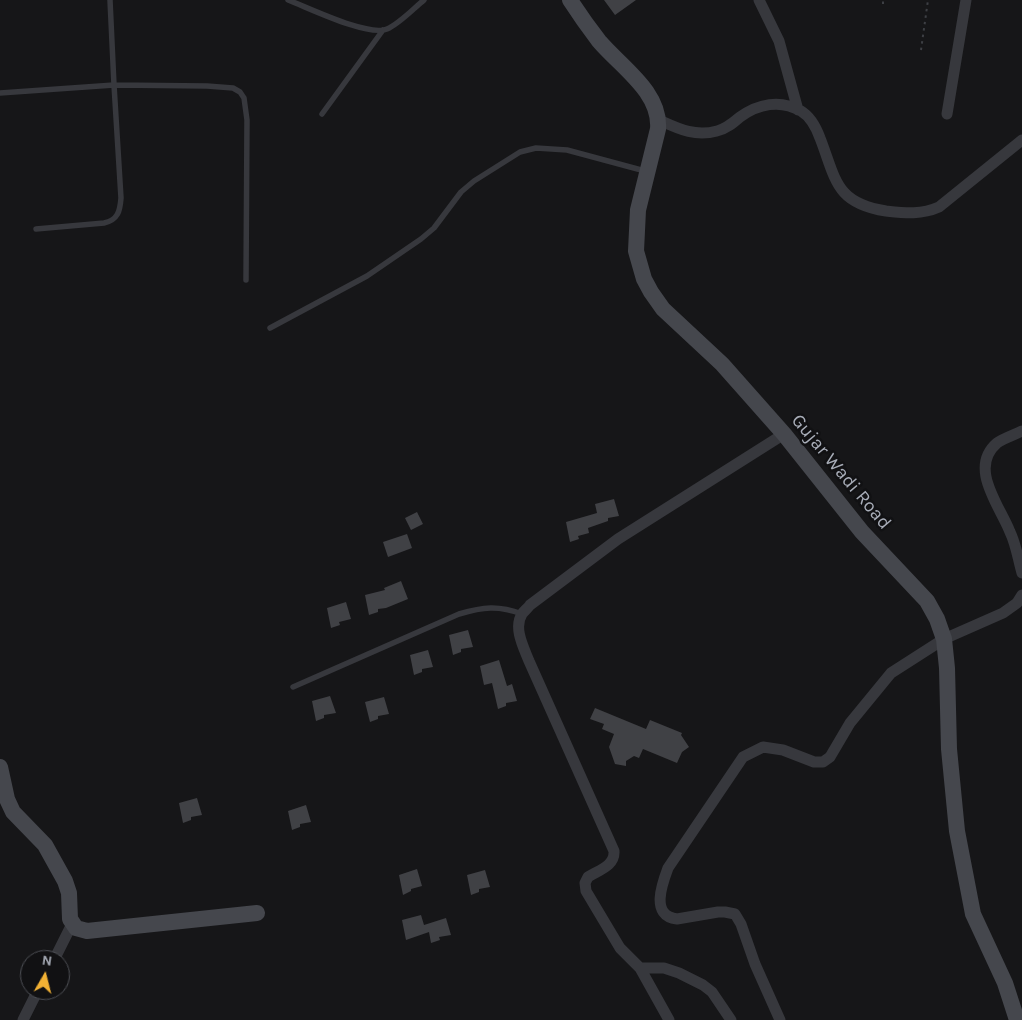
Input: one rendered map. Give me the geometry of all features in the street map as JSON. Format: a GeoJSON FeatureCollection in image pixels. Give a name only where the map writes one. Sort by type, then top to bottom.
{"type":"FeatureCollection","features":[{"type":"Feature","properties":{"kind":"street"},"geometry":{"type":"LineString","coordinates":[[570,0],[599,41],[650,97],[656,107],[659,120],[685,132],[700,133],[726,128],[755,108],[766,104],[786,106],[798,110],[808,116],[816,127],[832,174],[838,185],[852,200],[863,205],[899,212],[918,214],[928,212],[939,207],[1022,140]]}},
{"type":"Feature","properties":{"kind":"street"},"geometry":{"type":"LineString","coordinates":[[759,0],[779,41],[798,110]]}},
{"type":"Feature","properties":{"kind":"street"},"geometry":{"type":"LineString","coordinates":[[948,114],[966,0]]}},
{"type":"Feature","properties":{"kind":"street","name":"Gujar Wadi Road"},"geometry":{"type":"LineString","coordinates":[[659,120],[638,210],[636,251],[644,279],[663,309],[722,364],[784,434],[862,532],[927,600],[937,619],[944,639],[947,668],[949,749],[957,831],[973,914],[1017,1009]]}},
{"type":"Feature","properties":{"kind":"street"},"geometry":{"type":"LineString","coordinates":[[1022,431],[998,443],[990,453],[986,464],[986,476],[989,491],[1011,533],[1022,573]]}},
{"type":"Feature","properties":{"kind":"street"},"geometry":{"type":"LineString","coordinates":[[668,1020],[640,968],[620,948],[586,891],[585,883],[588,877],[611,863],[614,858],[614,851],[529,661],[520,636],[519,622],[522,614],[530,605],[618,539],[784,434]]}},
{"type":"Feature","properties":{"kind":"street"},"geometry":{"type":"LineString","coordinates":[[780,1020],[755,964],[741,924],[735,914],[718,912],[671,919],[665,913],[659,901],[660,889],[668,868],[743,756],[763,747],[783,750],[802,759],[814,762],[823,762],[834,751],[850,724],[891,673],[944,639],[1003,613],[1017,603],[1022,595]]}},
{"type":"Feature","properties":{"kind":"street"},"geometry":{"type":"LineString","coordinates":[[0,767],[7,798],[13,812],[46,845],[65,881],[69,913],[72,924],[76,928],[87,931],[257,913]]}},
{"type":"Feature","properties":{"kind":"street"},"geometry":{"type":"LineString","coordinates":[[59,950],[72,924]]}},
{"type":"Feature","properties":{"kind":"street"},"geometry":{"type":"LineString","coordinates":[[640,968],[664,968],[703,984],[712,992],[731,1020]]}},
{"type":"Feature","properties":{"kind":"street"},"geometry":{"type":"LineString","coordinates":[[23,1020],[33,1000]]}},
{"type":"Feature","properties":{"kind":"lane"},"geometry":{"type":"LineString","coordinates":[[36,229],[104,223],[116,217],[120,209],[121,198],[110,0]]}},
{"type":"Feature","properties":{"kind":"lane"},"geometry":{"type":"LineString","coordinates":[[288,0],[354,26],[374,30],[389,28],[424,0]]}},
{"type":"Feature","properties":{"kind":"lane"},"geometry":{"type":"LineString","coordinates":[[322,114],[383,30]]}},
{"type":"Feature","properties":{"kind":"lane"},"geometry":{"type":"LineString","coordinates":[[0,93],[114,85],[207,86],[233,88],[240,92],[244,98],[247,120],[246,280]]}},
{"type":"Feature","properties":{"kind":"lane"},"geometry":{"type":"LineString","coordinates":[[270,328],[375,271],[434,228],[461,192],[474,181],[520,152],[536,148],[567,150],[648,171]]}},
{"type":"Feature","properties":{"kind":"lane"},"geometry":{"type":"LineString","coordinates":[[293,687],[459,614],[480,608],[495,607],[509,609],[522,614]]}},
{"type":"Feature","properties":{"kind":"path"},"geometry":{"type":"LineString","coordinates":[[921,50],[928,0]]}},
{"type":"Feature","properties":{"kind":"building"},"geometry":{"type":"Polygon","coordinates":[[[604,0],[636,0],[615,15],[604,0]]]}},
{"type":"Feature","properties":{"kind":"building"},"geometry":{"type":"Polygon","coordinates":[[[614,499],[619,516],[608,518],[608,521],[588,528],[589,533],[578,536],[579,539],[570,542],[566,522],[597,513],[595,504],[614,499]]]}},
{"type":"Feature","properties":{"kind":"building"},"geometry":{"type":"Polygon","coordinates":[[[417,512],[423,524],[411,530],[405,518],[417,512]]]}},
{"type":"Feature","properties":{"kind":"building"},"geometry":{"type":"Polygon","coordinates":[[[407,534],[412,548],[388,557],[383,542],[407,534]]]}},
{"type":"Feature","properties":{"kind":"building"},"geometry":{"type":"Polygon","coordinates":[[[401,581],[408,599],[386,608],[378,609],[378,612],[369,615],[365,595],[385,590],[384,588],[401,581]]]}},
{"type":"Feature","properties":{"kind":"building"},"geometry":{"type":"Polygon","coordinates":[[[346,602],[351,619],[339,622],[340,625],[331,628],[327,608],[346,602]]]}},
{"type":"Feature","properties":{"kind":"building"},"geometry":{"type":"Polygon","coordinates":[[[468,630],[473,647],[461,649],[461,652],[453,655],[449,635],[468,630]]]}},
{"type":"Feature","properties":{"kind":"building"},"geometry":{"type":"Polygon","coordinates":[[[428,650],[433,667],[422,669],[422,672],[414,675],[410,655],[428,650]]]}},
{"type":"Feature","properties":{"kind":"building"},"geometry":{"type":"Polygon","coordinates":[[[499,660],[507,686],[512,684],[517,701],[506,703],[506,706],[498,709],[492,683],[484,685],[480,666],[499,660]]]}},
{"type":"Feature","properties":{"kind":"building"},"geometry":{"type":"Polygon","coordinates":[[[330,696],[336,713],[324,715],[324,718],[316,721],[312,701],[330,696]]]}},
{"type":"Feature","properties":{"kind":"building"},"geometry":{"type":"Polygon","coordinates":[[[384,697],[389,714],[378,716],[378,719],[370,722],[365,702],[384,697]]]}},
{"type":"Feature","properties":{"kind":"building"},"geometry":{"type":"Polygon","coordinates":[[[595,708],[646,729],[650,720],[682,733],[681,735],[689,747],[682,752],[677,763],[643,749],[639,758],[634,756],[626,761],[626,766],[615,764],[609,747],[614,734],[602,729],[604,724],[590,719],[595,708]]]}},
{"type":"Feature","properties":{"kind":"building"},"geometry":{"type":"Polygon","coordinates":[[[197,798],[202,815],[191,817],[191,820],[183,823],[179,803],[197,798]]]}},
{"type":"Feature","properties":{"kind":"building"},"geometry":{"type":"Polygon","coordinates":[[[306,805],[311,822],[300,824],[300,827],[292,830],[288,811],[306,805]]]}},
{"type":"Feature","properties":{"kind":"building"},"geometry":{"type":"Polygon","coordinates":[[[417,869],[422,886],[411,889],[411,891],[403,895],[399,875],[417,869]]]}},
{"type":"Feature","properties":{"kind":"building"},"geometry":{"type":"Polygon","coordinates":[[[485,870],[490,887],[479,889],[479,892],[471,895],[467,875],[485,870]]]}},
{"type":"Feature","properties":{"kind":"building"},"geometry":{"type":"Polygon","coordinates":[[[421,915],[424,925],[446,918],[451,935],[439,937],[440,940],[431,943],[429,932],[406,940],[402,920],[421,915]]]}}]}
